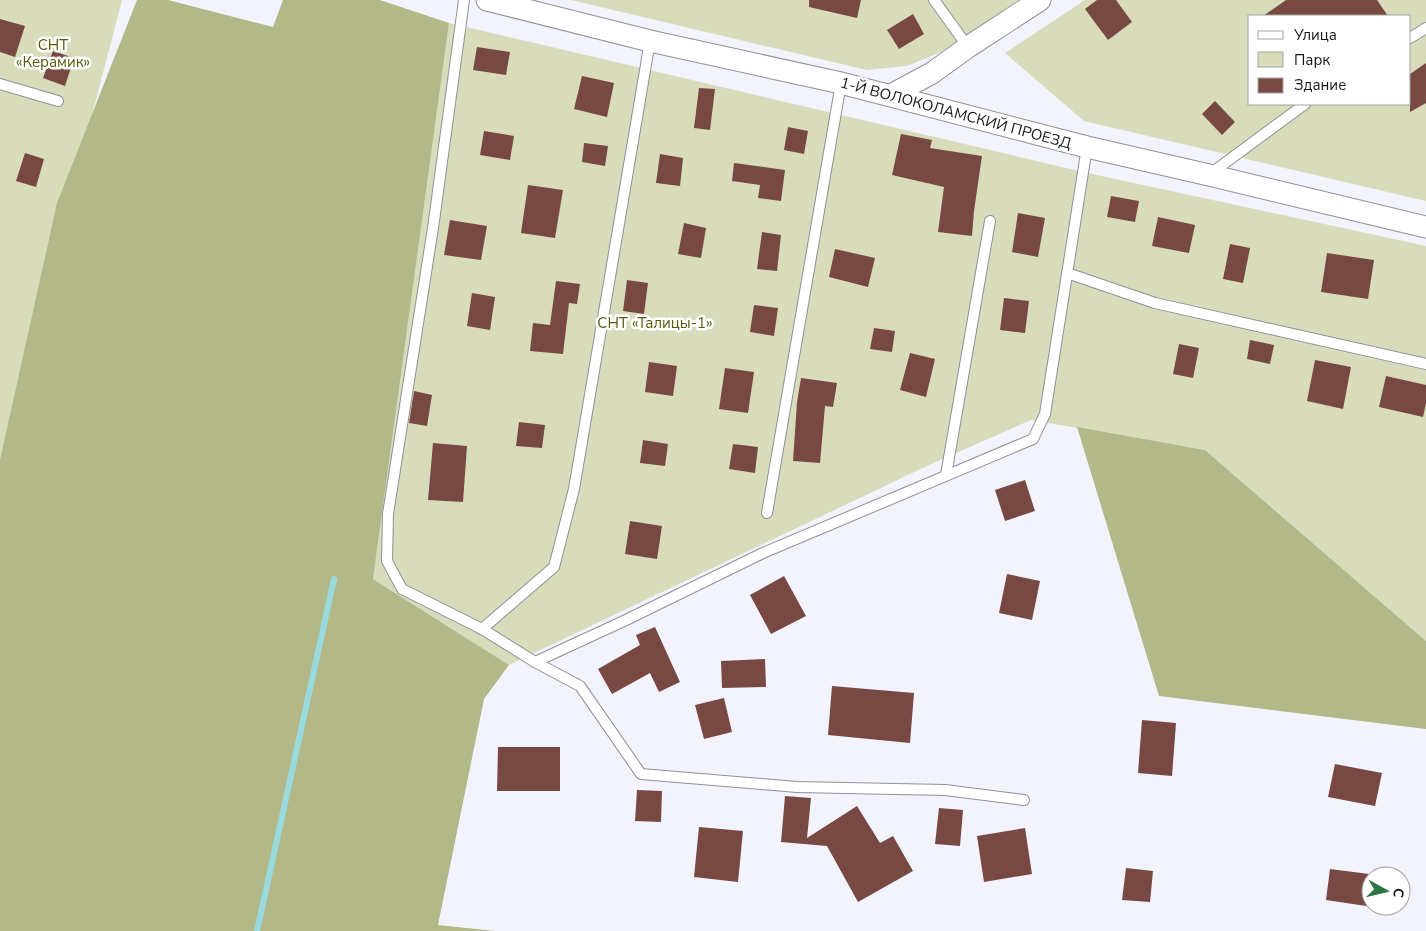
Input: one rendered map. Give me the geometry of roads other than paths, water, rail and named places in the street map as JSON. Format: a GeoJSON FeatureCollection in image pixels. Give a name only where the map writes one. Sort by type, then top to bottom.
{"type":"FeatureCollection","features":[{"type":"Feature","properties":{"kind":"street","name":"1-Й ВОЛОКОЛАМСКИЙ ПРОЕЗД"},"geometry":{"type":"LineString","coordinates":[[487,0],[650,41],[891,95],[1087,147],[1209,174],[1426,227]]}},
{"type":"Feature","properties":{"kind":"street"},"geometry":{"type":"LineString","coordinates":[[891,95],[932,73],[1040,0]]}},
{"type":"Feature","properties":{"kind":"lane"},"geometry":{"type":"LineString","coordinates":[[464,0],[432,228],[388,514],[387,561],[402,589],[482,629],[535,662],[580,686],[641,774],[797,787],[945,790],[1024,800]]}},
{"type":"Feature","properties":{"kind":"lane"},"geometry":{"type":"LineString","coordinates":[[934,0],[968,47]]}},
{"type":"Feature","properties":{"kind":"lane"},"geometry":{"type":"LineString","coordinates":[[1411,37],[1426,28]]}},
{"type":"Feature","properties":{"kind":"lane"},"geometry":{"type":"LineString","coordinates":[[482,629],[554,567],[574,490],[650,41]]}},
{"type":"Feature","properties":{"kind":"lane"},"geometry":{"type":"LineString","coordinates":[[767,513],[840,83]]}},
{"type":"Feature","properties":{"kind":"lane"},"geometry":{"type":"LineString","coordinates":[[0,84],[58,101]]}},
{"type":"Feature","properties":{"kind":"lane"},"geometry":{"type":"LineString","coordinates":[[1209,174],[1303,105]]}},
{"type":"Feature","properties":{"kind":"lane"},"geometry":{"type":"LineString","coordinates":[[535,662],[763,553],[1033,438],[1045,414],[1087,147]]}},
{"type":"Feature","properties":{"kind":"lane"},"geometry":{"type":"LineString","coordinates":[[946,475],[990,221]]}},
{"type":"Feature","properties":{"kind":"lane"},"geometry":{"type":"LineString","coordinates":[[1067,273],[1155,303],[1426,364]]}},
{"type":"Feature","properties":{"kind":"waterway"},"geometry":{"type":"LineString","coordinates":[[257,931],[334,579]]}},
{"type":"Feature","properties":{"kind":"park label","name":"СНТ «Керамик»"},"geometry":{"type":"Point","coordinates":[53,54]}},
{"type":"Feature","properties":{"kind":"park label","name":"СНТ «Талицы-1»"},"geometry":{"type":"Point","coordinates":[655,323]}}]}
